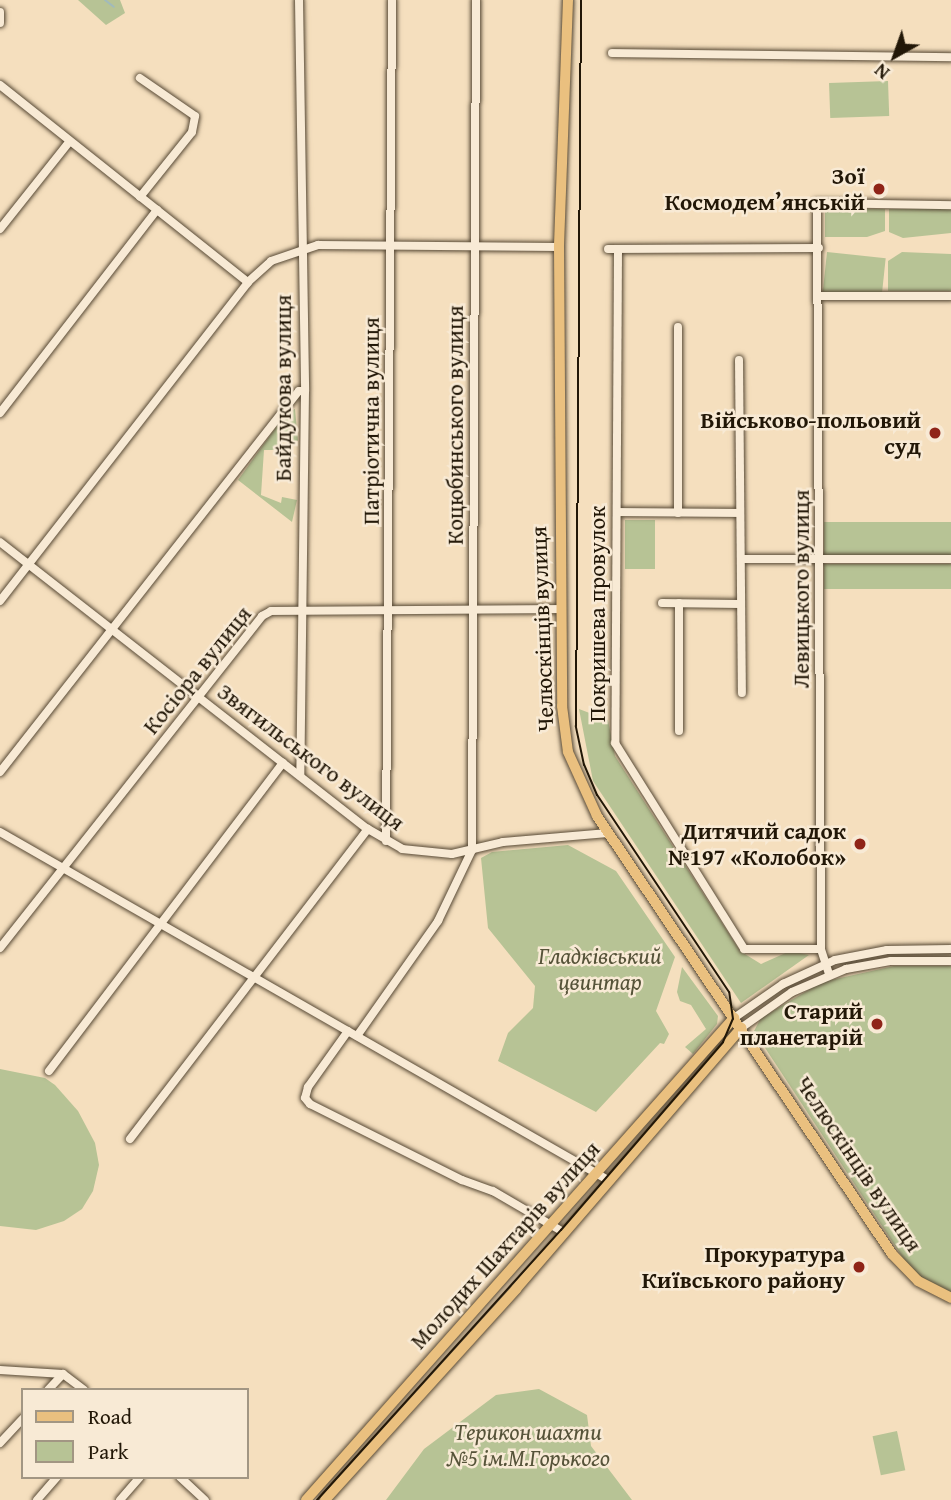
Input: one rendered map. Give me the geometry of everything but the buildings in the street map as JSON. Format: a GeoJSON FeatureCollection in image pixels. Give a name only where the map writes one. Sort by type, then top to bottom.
{"type":"FeatureCollection","features":[{"type":"Feature","properties":{"kind":"main road","name":"Челюскінців вулиця"},"geometry":{"type":"LineString","coordinates":[[568,0],[559,247],[562,706],[568,752],[584,795],[608,833],[892,1254],[918,1281],[951,1298]]}},
{"type":"Feature","properties":{"kind":"main road","name":"Молодих Шахтарів вулиця"},"geometry":{"type":"LineString","coordinates":[[306,1500],[734,1017]]}},
{"type":"Feature","properties":{"kind":"main road","name":"Молодих Шахтарів вулиця"},"geometry":{"type":"LineString","coordinates":[[326,1500],[565,1233],[741,1028]]}},
{"type":"Feature","properties":{"kind":"street","name":"Байдукова вулиця"},"geometry":{"type":"LineString","coordinates":[[299,0],[305,391],[300,776]]}},
{"type":"Feature","properties":{"kind":"street","name":"Патріотична вулиця"},"geometry":{"type":"LineString","coordinates":[[387,841],[392,0]]}},
{"type":"Feature","properties":{"kind":"street","name":"Коцюбинського вулиця"},"geometry":{"type":"LineString","coordinates":[[472,850],[478,245],[476,0]]}},
{"type":"Feature","properties":{"kind":"street"},"geometry":{"type":"LineString","coordinates":[[0,12],[0,23]]}},
{"type":"Feature","properties":{"kind":"street"},"geometry":{"type":"LineString","coordinates":[[612,53],[951,57]]}},
{"type":"Feature","properties":{"kind":"street"},"geometry":{"type":"LineString","coordinates":[[140,78],[195,116],[192,132],[140,197]]}},
{"type":"Feature","properties":{"kind":"street"},"geometry":{"type":"LineString","coordinates":[[0,85],[248,282]]}},
{"type":"Feature","properties":{"kind":"street"},"geometry":{"type":"LineString","coordinates":[[0,229],[70,141]]}},
{"type":"Feature","properties":{"kind":"street","name":"Левицького вулиця"},"geometry":{"type":"LineString","coordinates":[[829,974],[821,949],[820,296],[817,203],[951,205]]}},
{"type":"Feature","properties":{"kind":"street"},"geometry":{"type":"LineString","coordinates":[[0,413],[157,211]]}},
{"type":"Feature","properties":{"kind":"street"},"geometry":{"type":"LineString","coordinates":[[0,601],[264,265],[301,248],[391,244],[559,247]]}},
{"type":"Feature","properties":{"kind":"street"},"geometry":{"type":"LineString","coordinates":[[608,249],[819,248]]}},
{"type":"Feature","properties":{"kind":"street","name":"Покришева провулок"},"geometry":{"type":"LineString","coordinates":[[618,249],[615,743],[744,949],[821,949]]}},
{"type":"Feature","properties":{"kind":"street"},"geometry":{"type":"LineString","coordinates":[[820,296],[951,296]]}},
{"type":"Feature","properties":{"kind":"street"},"geometry":{"type":"LineString","coordinates":[[678,327],[678,513]]}},
{"type":"Feature","properties":{"kind":"street"},"geometry":{"type":"LineString","coordinates":[[739,360],[742,693]]}},
{"type":"Feature","properties":{"kind":"street"},"geometry":{"type":"LineString","coordinates":[[0,772],[299,391],[305,391]]}},
{"type":"Feature","properties":{"kind":"street"},"geometry":{"type":"LineString","coordinates":[[617,512],[740,513]]}},
{"type":"Feature","properties":{"kind":"street","name":"Звягильського вулиця"},"geometry":{"type":"LineString","coordinates":[[0,542],[368,829],[387,841],[416,853],[452,855],[472,850],[608,833]]}},
{"type":"Feature","properties":{"kind":"street"},"geometry":{"type":"LineString","coordinates":[[741,559],[951,559]]}},
{"type":"Feature","properties":{"kind":"street"},"geometry":{"type":"LineString","coordinates":[[662,603],[740,604]]}},
{"type":"Feature","properties":{"kind":"street"},"geometry":{"type":"LineString","coordinates":[[679,603],[679,731]]}},
{"type":"Feature","properties":{"kind":"street","name":"Косіора вулиця"},"geometry":{"type":"LineString","coordinates":[[0,948],[262,617],[278,609],[561,609]]}},
{"type":"Feature","properties":{"kind":"street"},"geometry":{"type":"LineString","coordinates":[[49,1071],[283,762]]}},
{"type":"Feature","properties":{"kind":"street"},"geometry":{"type":"LineString","coordinates":[[130,1139],[368,829]]}},
{"type":"Feature","properties":{"kind":"street"},"geometry":{"type":"LineString","coordinates":[[0,832],[608,1180]]}},
{"type":"Feature","properties":{"kind":"street"},"geometry":{"type":"LineString","coordinates":[[357,1036],[439,921],[472,850]]}},
{"type":"Feature","properties":{"kind":"street"},"geometry":{"type":"LineString","coordinates":[[734,1017],[783,984],[826,964],[887,950],[951,949]]}},
{"type":"Feature","properties":{"kind":"street"},"geometry":{"type":"LineString","coordinates":[[741,1028],[779,999],[829,974],[883,962],[951,961]]}},
{"type":"Feature","properties":{"kind":"street"},"geometry":{"type":"LineString","coordinates":[[348,1031],[308,1087],[305,1098],[554,1223],[565,1233]]}},
{"type":"Feature","properties":{"kind":"street"},"geometry":{"type":"LineString","coordinates":[[0,1370],[63,1374],[81,1388]]}},
{"type":"Feature","properties":{"kind":"street"},"geometry":{"type":"LineString","coordinates":[[50,1388],[63,1374]]}},
{"type":"Feature","properties":{"kind":"street"},"geometry":{"type":"LineString","coordinates":[[0,1443],[21,1420]]}},
{"type":"Feature","properties":{"kind":"street"},"geometry":{"type":"LineString","coordinates":[[37,1500],[55,1479]]}},
{"type":"Feature","properties":{"kind":"street"},"geometry":{"type":"LineString","coordinates":[[120,1500],[138,1479]]}},
{"type":"Feature","properties":{"kind":"street"},"geometry":{"type":"LineString","coordinates":[[182,1479],[203,1499]]}},
{"type":"Feature","properties":{"kind":"green space"},"geometry":{"type":"Polygon","coordinates":[[[78,0],[120,0],[125,13],[106,25],[78,0]]]}},
{"type":"Feature","properties":{"kind":"green space"},"geometry":{"type":"Polygon","coordinates":[[[888,81],[889,116],[830,118],[829,83],[888,81]]]}},
{"type":"Feature","properties":{"kind":"green space"},"geometry":{"type":"Polygon","coordinates":[[[825,208],[885,209],[885,231],[867,237],[825,237],[825,208]]]}},
{"type":"Feature","properties":{"kind":"green space"},"geometry":{"type":"Polygon","coordinates":[[[951,208],[951,233],[903,238],[889,232],[889,209],[951,208]]]}},
{"type":"Feature","properties":{"kind":"green space"},"geometry":{"type":"Polygon","coordinates":[[[827,252],[886,258],[881,298],[823,292],[827,252]]]}},
{"type":"Feature","properties":{"kind":"green space"},"geometry":{"type":"Polygon","coordinates":[[[902,252],[951,254],[951,291],[888,291],[888,261],[902,252]]]}},
{"type":"Feature","properties":{"kind":"green space"},"geometry":{"type":"Polygon","coordinates":[[[295,409],[298,441],[280,441],[279,450],[264,450],[261,495],[281,503],[282,497],[297,500],[292,522],[238,480],[287,412],[295,409]]]}},
{"type":"Feature","properties":{"kind":"green space"},"geometry":{"type":"Polygon","coordinates":[[[625,520],[655,520],[655,569],[625,569],[625,520]]]}},
{"type":"Feature","properties":{"kind":"green space"},"geometry":{"type":"Polygon","coordinates":[[[824,522],[951,522],[951,555],[824,555],[824,522]]]}},
{"type":"Feature","properties":{"kind":"green space"},"geometry":{"type":"Polygon","coordinates":[[[824,564],[951,564],[951,589],[824,589],[824,564]]]}},
{"type":"Feature","properties":{"kind":"green space"},"geometry":{"type":"Polygon","coordinates":[[[579,709],[608,720],[615,756],[740,951],[761,964],[790,951],[809,955],[741,1003],[593,781],[579,709]]]}},
{"type":"Feature","properties":{"kind":"green space","name":"Гладківський цвинтар"},"geometry":{"type":"Polygon","coordinates":[[[568,845],[616,871],[675,957],[656,1011],[669,1034],[664,1044],[660,1043],[596,1112],[498,1061],[508,1033],[533,1008],[535,986],[488,928],[481,858],[492,852],[568,845]]]}},
{"type":"Feature","properties":{"kind":"green space"},"geometry":{"type":"Polygon","coordinates":[[[894,966],[951,966],[951,1293],[927,1283],[905,1261],[754,1031],[761,1018],[822,982],[894,966]]]}},
{"type":"Feature","properties":{"kind":"green space"},"geometry":{"type":"Polygon","coordinates":[[[682,967],[718,1016],[717,1024],[693,1054],[685,1047],[706,1029],[691,1005],[680,1001],[677,992],[682,967]]]}},
{"type":"Feature","properties":{"kind":"green space"},"geometry":{"type":"Polygon","coordinates":[[[0,1069],[45,1078],[55,1085],[78,1111],[95,1143],[99,1165],[93,1191],[82,1209],[64,1221],[36,1230],[0,1226],[0,1069]]]}},
{"type":"Feature","properties":{"kind":"green space","name":"Терикон шахти №5 ім.М.Горького"},"geometry":{"type":"Polygon","coordinates":[[[539,1389],[587,1415],[591,1446],[632,1500],[386,1500],[424,1449],[496,1395],[539,1389]]]}},
{"type":"Feature","properties":{"kind":"green space"},"geometry":{"type":"Polygon","coordinates":[[[897,1431],[905,1470],[881,1475],[873,1436],[897,1431]]]}},
{"type":"Feature","properties":{"kind":"waterway"},"geometry":{"type":"LineString","coordinates":[[105,0],[114,7]]}},
{"type":"Feature","properties":{"kind":"tram line"},"geometry":{"type":"LineString","coordinates":[[317,1500],[561,1230],[723,1042],[733,1019],[729,992],[597,795],[584,765],[576,726],[581,0]]}},
{"type":"Feature","properties":{"kind":"place","name":"Зої Космодем’янській"},"geometry":{"type":"Point","coordinates":[879,189]}},
{"type":"Feature","properties":{"kind":"place","name":"Військово-польовий суд"},"geometry":{"type":"Point","coordinates":[935,433]}},
{"type":"Feature","properties":{"kind":"place","name":"Дитячий садок №197 «Колобок»"},"geometry":{"type":"Point","coordinates":[860,844]}},
{"type":"Feature","properties":{"kind":"place","name":"Старий планетарій"},"geometry":{"type":"Point","coordinates":[877,1024]}},
{"type":"Feature","properties":{"kind":"place","name":"Прокуратура Київського району"},"geometry":{"type":"Point","coordinates":[859,1267]}}]}
